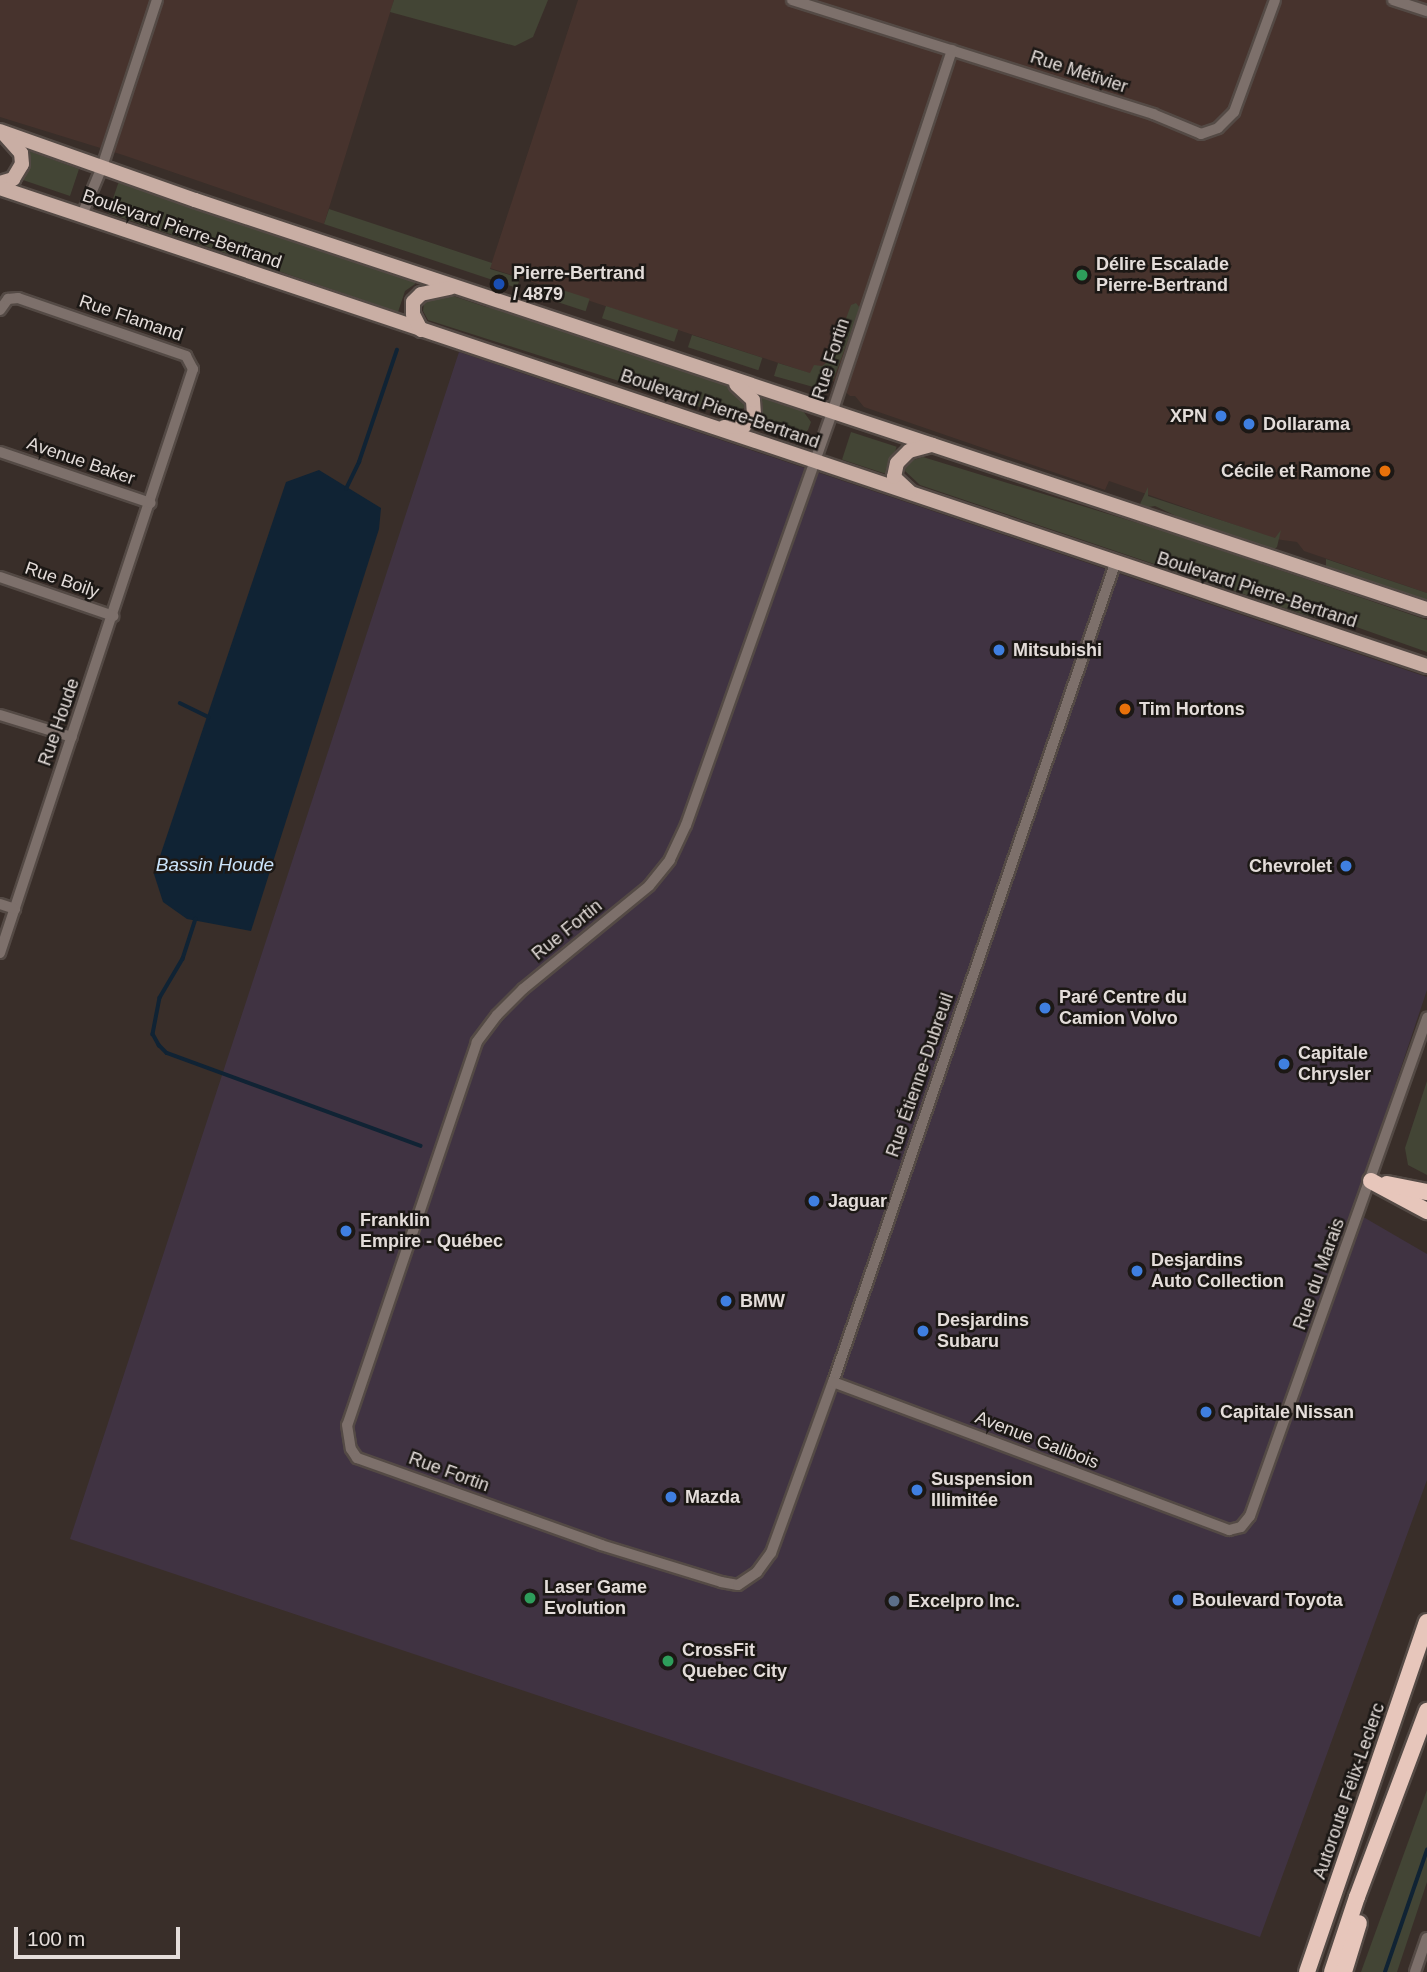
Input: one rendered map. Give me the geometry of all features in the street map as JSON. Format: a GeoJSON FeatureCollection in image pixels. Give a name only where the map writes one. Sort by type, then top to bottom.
{"type":"FeatureCollection","features":[{"type":"Feature","properties":{"kind":"highway"},"geometry":{"type":"LineString","coordinates":[[1370,1181],[1427,1192]]}},
{"type":"Feature","properties":{"kind":"highway"},"geometry":{"type":"LineString","coordinates":[[1370,1181],[1427,1211]]}},
{"type":"Feature","properties":{"kind":"highway","name":"Autoroute Félix-Leclerc"},"geometry":{"type":"LineString","coordinates":[[1307,1972],[1427,1622]]}},
{"type":"Feature","properties":{"kind":"highway"},"geometry":{"type":"LineString","coordinates":[[1332,1972],[1357,1897],[1427,1711]]}},
{"type":"Feature","properties":{"kind":"highway"},"geometry":{"type":"LineString","coordinates":[[1344,1972],[1397,1793]]}},
{"type":"Feature","properties":{"kind":"main road","name":"Boulevard Pierre-Bertrand"},"geometry":{"type":"LineString","coordinates":[[1,131],[455,287],[730,379],[833,410],[1427,609]]}},
{"type":"Feature","properties":{"kind":"main road"},"geometry":{"type":"LineString","coordinates":[[0,185],[13,179],[22,164],[19,150],[1,131]]}},
{"type":"Feature","properties":{"kind":"main road","name":"Boulevard Pierre-Bertrand"},"geometry":{"type":"LineString","coordinates":[[0,185],[1115,564],[1427,666]]}},
{"type":"Feature","properties":{"kind":"main road"},"geometry":{"type":"LineString","coordinates":[[421,330],[412,314],[416,298],[433,290],[455,287]]}},
{"type":"Feature","properties":{"kind":"main road"},"geometry":{"type":"LineString","coordinates":[[715,427],[744,426],[754,415],[753,400],[730,379]]}},
{"type":"Feature","properties":{"kind":"main road"},"geometry":{"type":"LineString","coordinates":[[914,495],[894,477],[896,464],[909,452],[934,444]]}},
{"type":"Feature","properties":{"kind":"main road"},"geometry":{"type":"LineString","coordinates":[[1370,648],[1427,675]]}},
{"type":"Feature","properties":{"kind":"street"},"geometry":{"type":"LineString","coordinates":[[82,215],[102,167],[157,0]]}},
{"type":"Feature","properties":{"kind":"street","name":"Rue Métivier"},"geometry":{"type":"LineString","coordinates":[[792,0],[1153,114],[1201,134],[1218,128],[1234,112],[1275,0]]}},
{"type":"Feature","properties":{"kind":"street"},"geometry":{"type":"LineString","coordinates":[[1393,0],[1427,10]]}},
{"type":"Feature","properties":{"kind":"street","name":"Rue Fortin"},"geometry":{"type":"LineString","coordinates":[[738,1585],[721,1583],[601,1545],[357,1458],[351,1449],[347,1425],[477,1042],[497,1015],[523,989],[649,886],[670,860],[739,681],[833,410],[952,50]]}},
{"type":"Feature","properties":{"kind":"street","name":"Rue Flamand"},"geometry":{"type":"LineString","coordinates":[[0,310],[8,299],[18,298],[186,356],[192,362],[192,376],[151,503]]}},
{"type":"Feature","properties":{"kind":"street","name":"Avenue Baker"},"geometry":{"type":"LineString","coordinates":[[0,452],[151,503]]}},
{"type":"Feature","properties":{"kind":"street","name":"Rue Houde"},"geometry":{"type":"LineString","coordinates":[[0,953],[151,503]]}},
{"type":"Feature","properties":{"kind":"street","name":"Rue Étienne-Dubreuil"},"geometry":{"type":"LineString","coordinates":[[738,1585],[757,1572],[771,1553],[1115,564]]}},
{"type":"Feature","properties":{"kind":"street","name":"Rue Boily"},"geometry":{"type":"LineString","coordinates":[[0,577],[113,616]]}},
{"type":"Feature","properties":{"kind":"street"},"geometry":{"type":"LineString","coordinates":[[0,715],[72,737]]}},
{"type":"Feature","properties":{"kind":"street"},"geometry":{"type":"LineString","coordinates":[[0,904],[15,909]]}},
{"type":"Feature","properties":{"kind":"street","name":"Rue du Marais"},"geometry":{"type":"LineString","coordinates":[[1229,1530],[1241,1527],[1250,1516],[1427,1018]]}},
{"type":"Feature","properties":{"kind":"street","name":"Avenue Galibois"},"geometry":{"type":"LineString","coordinates":[[833,1381],[1229,1530]]}},
{"type":"Feature","properties":{"kind":"street"},"geometry":{"type":"LineString","coordinates":[[1415,1972],[1427,1938]]}},
{"type":"Feature","properties":{"kind":"shaded area"},"geometry":{"type":"Polygon","coordinates":[[[0,0],[394,0],[324,224],[123,155],[0,117],[0,0]]]}},
{"type":"Feature","properties":{"kind":"shaded area"},"geometry":{"type":"Polygon","coordinates":[[[578,0],[1427,0],[1427,593],[1304,551],[1297,542],[1275,539],[1109,481],[1105,490],[864,407],[855,396],[850,396],[833,381],[490,268],[578,0]]]}},
{"type":"Feature","properties":{"kind":"shaded area"},"geometry":{"type":"Polygon","coordinates":[[[459,352],[1427,677],[1427,990],[1353,1211],[1427,1254],[1427,1480],[1260,1937],[70,1539],[459,352]]]}},
{"type":"Feature","properties":{"kind":"green space"},"geometry":{"type":"Polygon","coordinates":[[[394,0],[548,0],[533,37],[515,46],[390,12],[394,0]]]}},
{"type":"Feature","properties":{"kind":"green space"},"geometry":{"type":"Polygon","coordinates":[[[26,150],[79,169],[70,196],[23,180],[30,160],[26,150]]]}},
{"type":"Feature","properties":{"kind":"green space"},"geometry":{"type":"Polygon","coordinates":[[[119,181],[415,281],[415,284],[405,291],[398,312],[108,213],[119,181]]]}},
{"type":"Feature","properties":{"kind":"green space"},"geometry":{"type":"Polygon","coordinates":[[[329,209],[492,263],[490,269],[520,278],[517,288],[324,224],[329,209]]]}},
{"type":"Feature","properties":{"kind":"green space"},"geometry":{"type":"Polygon","coordinates":[[[544,284],[590,299],[586,311],[540,296],[544,284]]]}},
{"type":"Feature","properties":{"kind":"green space"},"geometry":{"type":"Polygon","coordinates":[[[441,292],[486,307],[504,309],[733,388],[743,392],[748,405],[736,414],[722,414],[428,320],[423,311],[424,303],[441,292]]]}},
{"type":"Feature","properties":{"kind":"green space"},"geometry":{"type":"Polygon","coordinates":[[[856,303],[860,308],[833,381],[817,388],[774,376],[778,363],[810,373],[814,365],[822,366],[831,359],[851,305],[856,303]]]}},
{"type":"Feature","properties":{"kind":"green space"},"geometry":{"type":"Polygon","coordinates":[[[606,306],[678,329],[674,342],[602,318],[606,306]]]}},
{"type":"Feature","properties":{"kind":"green space"},"geometry":{"type":"Polygon","coordinates":[[[692,335],[762,358],[758,370],[688,347],[692,335]]]}},
{"type":"Feature","properties":{"kind":"green space"},"geometry":{"type":"Polygon","coordinates":[[[760,395],[801,408],[811,422],[808,430],[801,436],[790,435],[747,424],[759,415],[763,406],[760,395]]]}},
{"type":"Feature","properties":{"kind":"green space"},"geometry":{"type":"Polygon","coordinates":[[[851,432],[897,447],[888,474],[842,460],[851,432]]]}},
{"type":"Feature","properties":{"kind":"green space"},"geometry":{"type":"Polygon","coordinates":[[[923,457],[1167,532],[1427,620],[1427,652],[1348,624],[1308,616],[920,485],[905,471],[906,462],[923,457]]]}},
{"type":"Feature","properties":{"kind":"green space"},"geometry":{"type":"Polygon","coordinates":[[[1148,487],[1148,496],[1275,538],[1281,530],[1277,547],[1272,551],[1193,524],[1155,506],[1142,508],[1140,504],[1148,487]]]}},
{"type":"Feature","properties":{"kind":"green space"},"geometry":{"type":"Polygon","coordinates":[[[1326,559],[1427,593],[1427,603],[1326,567],[1326,559]]]}},
{"type":"Feature","properties":{"kind":"green space"},"geometry":{"type":"Polygon","coordinates":[[[1427,1081],[1427,1175],[1408,1165],[1405,1148],[1427,1081]]]}},
{"type":"Feature","properties":{"kind":"green space"},"geometry":{"type":"Polygon","coordinates":[[[1427,1790],[1427,1882],[1397,1972],[1361,1972],[1427,1790]]]}},
{"type":"Feature","properties":{"kind":"water","name":"Bassin Houde"},"geometry":{"type":"Polygon","coordinates":[[[319,470],[381,508],[379,529],[251,931],[187,919],[163,902],[154,874],[286,482],[319,470]]]}},
{"type":"Feature","properties":{"kind":"waterway"},"geometry":{"type":"LineString","coordinates":[[346,489],[359,462],[397,350]]}},
{"type":"Feature","properties":{"kind":"waterway"},"geometry":{"type":"LineString","coordinates":[[180,703],[209,717]]}},
{"type":"Feature","properties":{"kind":"waterway"},"geometry":{"type":"LineString","coordinates":[[196,919],[183,959],[160,998],[153,1034],[159,1045],[167,1053],[421,1146]]}},
{"type":"Feature","properties":{"kind":"waterway"},"geometry":{"type":"LineString","coordinates":[[1385,1972],[1427,1850]]}},
{"type":"Feature","properties":{"kind":"place","name":"Délire Escalade Pierre-Bertrand"},"geometry":{"type":"Point","coordinates":[1082,275]}},
{"type":"Feature","properties":{"kind":"place","name":"Pierre-Bertrand / 4879"},"geometry":{"type":"Point","coordinates":[499,284]}},
{"type":"Feature","properties":{"kind":"place","name":"XPN"},"geometry":{"type":"Point","coordinates":[1221,416]}},
{"type":"Feature","properties":{"kind":"place","name":"Dollarama"},"geometry":{"type":"Point","coordinates":[1249,424]}},
{"type":"Feature","properties":{"kind":"place","name":"Cécile et Ramone"},"geometry":{"type":"Point","coordinates":[1385,471]}},
{"type":"Feature","properties":{"kind":"place","name":"Mitsubishi"},"geometry":{"type":"Point","coordinates":[999,650]}},
{"type":"Feature","properties":{"kind":"place","name":"Tim Hortons"},"geometry":{"type":"Point","coordinates":[1125,709]}},
{"type":"Feature","properties":{"kind":"place","name":"Chevrolet"},"geometry":{"type":"Point","coordinates":[1346,866]}},
{"type":"Feature","properties":{"kind":"place","name":"Paré Centre du Camion Volvo"},"geometry":{"type":"Point","coordinates":[1045,1008]}},
{"type":"Feature","properties":{"kind":"place","name":"Capitale Chrysler"},"geometry":{"type":"Point","coordinates":[1284,1064]}},
{"type":"Feature","properties":{"kind":"place","name":"Jaguar"},"geometry":{"type":"Point","coordinates":[814,1201]}},
{"type":"Feature","properties":{"kind":"place","name":"Franklin Empire - Québec"},"geometry":{"type":"Point","coordinates":[346,1231]}},
{"type":"Feature","properties":{"kind":"place","name":"Desjardins Auto Collection"},"geometry":{"type":"Point","coordinates":[1137,1271]}},
{"type":"Feature","properties":{"kind":"place","name":"BMW"},"geometry":{"type":"Point","coordinates":[726,1301]}},
{"type":"Feature","properties":{"kind":"place","name":"Desjardins Subaru"},"geometry":{"type":"Point","coordinates":[923,1331]}},
{"type":"Feature","properties":{"kind":"place","name":"Capitale Nissan"},"geometry":{"type":"Point","coordinates":[1206,1412]}},
{"type":"Feature","properties":{"kind":"place","name":"Suspension Illimitée"},"geometry":{"type":"Point","coordinates":[917,1490]}},
{"type":"Feature","properties":{"kind":"place","name":"Mazda"},"geometry":{"type":"Point","coordinates":[671,1497]}},
{"type":"Feature","properties":{"kind":"place","name":"Laser Game Evolution"},"geometry":{"type":"Point","coordinates":[530,1598]}},
{"type":"Feature","properties":{"kind":"place","name":"Boulevard Toyota"},"geometry":{"type":"Point","coordinates":[1178,1600]}},
{"type":"Feature","properties":{"kind":"place","name":"Excelpro Inc."},"geometry":{"type":"Point","coordinates":[894,1601]}},
{"type":"Feature","properties":{"kind":"place","name":"CrossFit Quebec City"},"geometry":{"type":"Point","coordinates":[668,1661]}}]}
